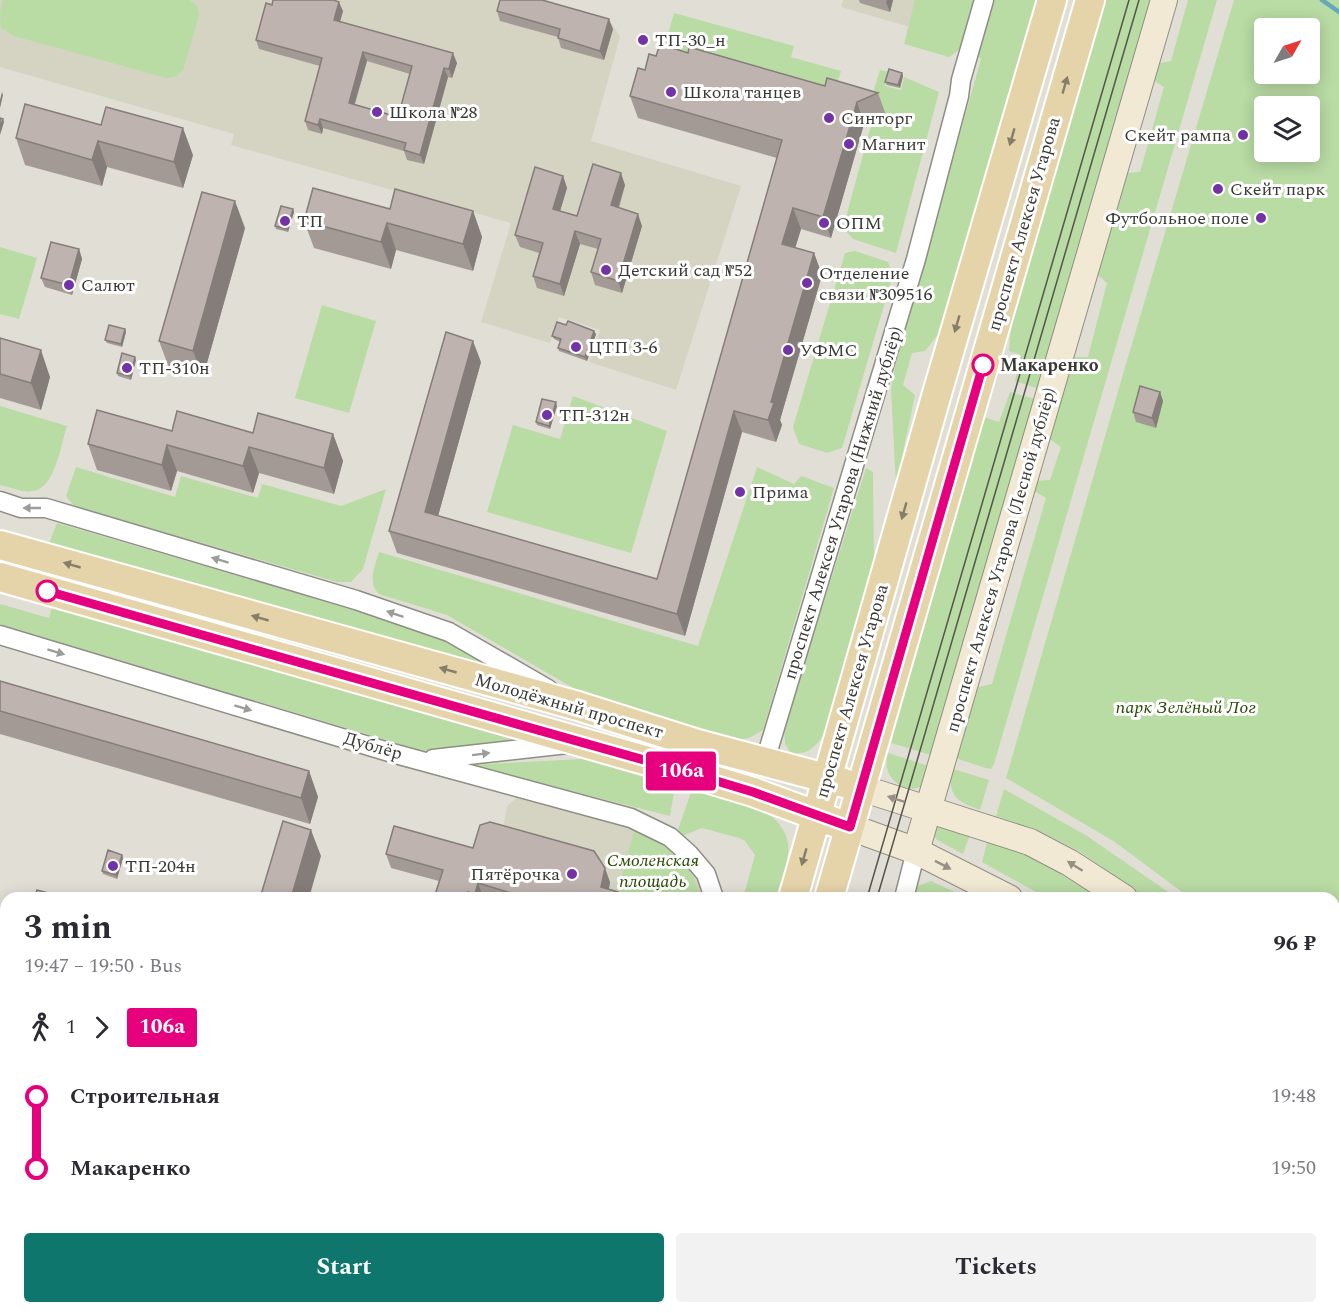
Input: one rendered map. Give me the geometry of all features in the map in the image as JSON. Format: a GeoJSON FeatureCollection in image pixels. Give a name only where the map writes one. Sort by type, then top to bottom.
{"type":"FeatureCollection","features":[{"type":"Feature","properties":{"kind":"main road","name":"проспект Алексея Угарова"},"geometry":{"type":"LineString","coordinates":[[795,892],[1052,0]]}},
{"type":"Feature","properties":{"kind":"main road","name":"проспект Алексея Угарова"},"geometry":{"type":"LineString","coordinates":[[831,892],[1090,0]]}},
{"type":"Feature","properties":{"kind":"main road","name":"Молодёжный проспект"},"geometry":{"type":"LineString","coordinates":[[0,545],[578,706],[698,744],[861,788]]}},
{"type":"Feature","properties":{"kind":"main road","name":"Молодёжный проспект"},"geometry":{"type":"LineString","coordinates":[[0,577],[753,792],[850,827]]}},
{"type":"Feature","properties":{"kind":"main road"},"geometry":{"type":"LineString","coordinates":[[753,792],[765,761]]}},
{"type":"Feature","properties":{"kind":"street","name":"проспект Алексея Угарова (Нижний дублёр)"},"geometry":{"type":"LineString","coordinates":[[765,761],[916,259],[959,96],[961,80],[984,0]]}},
{"type":"Feature","properties":{"kind":"street","name":"проспект Алексея Угарова (Лесной дублёр)"},"geometry":{"type":"LineString","coordinates":[[916,851],[1164,0]]}},
{"type":"Feature","properties":{"kind":"street"},"geometry":{"type":"LineString","coordinates":[[0,501],[21,508],[46,508],[356,600],[449,632],[578,706]]}},
{"type":"Feature","properties":{"kind":"street","name":"Дублёр"},"geometry":{"type":"LineString","coordinates":[[0,635],[422,760],[631,818],[670,837],[689,854],[706,874],[712,892]]}},
{"type":"Feature","properties":{"kind":"street","name":"Молодёжный проспект"},"geometry":{"type":"LineString","coordinates":[[422,760],[579,742]]}},
{"type":"Feature","properties":{"kind":"street","name":"Молодёжный проспект"},"geometry":{"type":"LineString","coordinates":[[861,788],[1030,842],[1070,863],[1115,892]]}},
{"type":"Feature","properties":{"kind":"street","name":"Молодёжный проспект"},"geometry":{"type":"LineString","coordinates":[[850,827],[916,851],[997,892]]}},
{"type":"Feature","properties":{"kind":"street"},"geometry":{"type":"LineString","coordinates":[[906,892],[916,851]]}},
{"type":"Feature","properties":{"kind":"shaded area","name":"Школа №28"},"geometry":{"type":"Polygon","coordinates":[[[0,0],[546,0],[601,16],[613,25],[620,37],[591,141],[741,186],[676,390],[589,362],[600,330],[559,317],[550,343],[481,322],[511,223],[231,145],[234,134],[0,67],[0,0]]]}},
{"type":"Feature","properties":{"kind":"shaded area"},"geometry":{"type":"Polygon","coordinates":[[[843,0],[921,0],[913,28],[841,7],[843,0]]]}},
{"type":"Feature","properties":{"kind":"shaded area"},"geometry":{"type":"Polygon","coordinates":[[[522,793],[639,826],[674,846],[699,875],[703,892],[492,892],[507,806],[522,793]]]}},
{"type":"Feature","properties":{"kind":"green space"},"geometry":{"type":"Polygon","coordinates":[[[3,0],[189,0],[196,5],[199,15],[183,70],[177,76],[167,78],[14,36],[1,28],[0,12],[3,0]]]}},
{"type":"Feature","properties":{"kind":"green space"},"geometry":{"type":"Polygon","coordinates":[[[915,0],[977,0],[966,40],[949,57],[904,44],[915,0]]]}},
{"type":"Feature","properties":{"kind":"green space"},"geometry":{"type":"Polygon","coordinates":[[[991,0],[1038,0],[941,331],[925,351],[912,353],[903,385],[915,395],[896,486],[891,389],[895,366],[981,59],[976,54],[991,0]]]}},
{"type":"Feature","properties":{"kind":"green space"},"geometry":{"type":"Polygon","coordinates":[[[1105,0],[1154,0],[1042,390],[1015,381],[1021,355],[1009,351],[1011,325],[1105,0]]]}},
{"type":"Feature","properties":{"kind":"green space"},"geometry":{"type":"Polygon","coordinates":[[[1188,0],[1217,0],[994,764],[991,769],[986,768],[952,757],[973,688],[992,684],[1046,498],[1031,489],[1035,481],[1050,480],[1061,447],[1048,438],[1071,357],[1088,357],[1107,283],[1094,272],[1124,173],[1140,172],[1164,87],[1151,79],[1156,64],[1171,61],[1188,0]]]}},
{"type":"Feature","properties":{"kind":"green space","name":"парк Зелёный Лог"},"geometry":{"type":"Polygon","coordinates":[[[1234,0],[1339,0],[1339,892],[1182,892],[1115,842],[1006,778],[1234,0]]]}},
{"type":"Feature","properties":{"kind":"green space"},"geometry":{"type":"Polygon","coordinates":[[[674,13],[794,46],[791,57],[841,71],[834,94],[664,48],[674,13]]]}},
{"type":"Feature","properties":{"kind":"green space"},"geometry":{"type":"Polygon","coordinates":[[[880,70],[889,72],[885,86],[901,90],[904,77],[939,92],[896,253],[853,239],[843,228],[870,129],[881,118],[882,111],[869,106],[880,70]]]}},
{"type":"Feature","properties":{"kind":"green space"},"geometry":{"type":"Polygon","coordinates":[[[0,247],[37,258],[19,319],[0,314],[0,247]]]}},
{"type":"Feature","properties":{"kind":"green space"},"geometry":{"type":"Polygon","coordinates":[[[855,251],[888,262],[893,275],[842,448],[827,453],[799,444],[793,427],[845,253],[855,251]]]}},
{"type":"Feature","properties":{"kind":"green space"},"geometry":{"type":"Polygon","coordinates":[[[322,305],[376,321],[349,413],[295,398],[322,305]]]}},
{"type":"Feature","properties":{"kind":"green space"},"geometry":{"type":"Polygon","coordinates":[[[1010,392],[1039,400],[934,756],[891,743],[984,417],[999,422],[1010,392]]]}},
{"type":"Feature","properties":{"kind":"green space"},"geometry":{"type":"Polygon","coordinates":[[[573,396],[667,431],[631,553],[487,512],[513,425],[560,439],[573,396]]]}},
{"type":"Feature","properties":{"kind":"green space"},"geometry":{"type":"Polygon","coordinates":[[[0,406],[67,426],[52,474],[41,488],[25,491],[0,485],[0,406]]]}},
{"type":"Feature","properties":{"kind":"green space"},"geometry":{"type":"Polygon","coordinates":[[[76,467],[175,497],[181,476],[258,498],[262,484],[341,506],[386,489],[363,569],[351,582],[337,582],[74,506],[66,496],[76,467]]]}},
{"type":"Feature","properties":{"kind":"green space"},"geometry":{"type":"Polygon","coordinates":[[[757,467],[794,484],[801,476],[834,488],[763,730],[751,737],[740,740],[587,696],[447,615],[379,594],[373,584],[373,574],[379,552],[698,646],[757,467]]]}},
{"type":"Feature","properties":{"kind":"green space"},"geometry":{"type":"Polygon","coordinates":[[[866,468],[873,472],[874,564],[825,733],[811,749],[797,754],[791,753],[785,744],[784,729],[866,468]]]}},
{"type":"Feature","properties":{"kind":"green space"},"geometry":{"type":"Polygon","coordinates":[[[57,523],[447,637],[524,681],[48,546],[57,523]]]}},
{"type":"Feature","properties":{"kind":"green space"},"geometry":{"type":"Polygon","coordinates":[[[0,604],[49,618],[52,607],[518,741],[423,751],[0,624],[0,604]]]}},
{"type":"Feature","properties":{"kind":"green space"},"geometry":{"type":"Polygon","coordinates":[[[888,753],[932,767],[927,781],[922,786],[907,788],[893,780],[887,764],[888,753]]]}},
{"type":"Feature","properties":{"kind":"green space"},"geometry":{"type":"Polygon","coordinates":[[[582,759],[675,786],[670,816],[470,765],[582,759]]]}},
{"type":"Feature","properties":{"kind":"green space"},"geometry":{"type":"Polygon","coordinates":[[[950,768],[989,780],[980,810],[965,804],[955,796],[952,791],[950,768]]]}},
{"type":"Feature","properties":{"kind":"green space"},"geometry":{"type":"Polygon","coordinates":[[[693,786],[735,798],[764,811],[784,831],[788,844],[788,858],[777,892],[745,892],[755,855],[745,841],[702,828],[682,836],[678,830],[693,786]]]}},
{"type":"Feature","properties":{"kind":"green space"},"geometry":{"type":"Polygon","coordinates":[[[1004,789],[1087,836],[1168,892],[1137,892],[1079,851],[1038,830],[996,816],[1004,789]]]}},
{"type":"Feature","properties":{"kind":"green space"},"geometry":{"type":"Polygon","coordinates":[[[946,825],[970,835],[963,854],[937,840],[932,833],[938,826],[946,825]]]}},
{"type":"Feature","properties":{"kind":"green space","name":"Смоленская площадь"},"geometry":{"type":"Polygon","coordinates":[[[635,829],[647,833],[668,846],[685,864],[699,892],[619,892],[635,829]]]}},
{"type":"Feature","properties":{"kind":"green space"},"geometry":{"type":"Polygon","coordinates":[[[988,839],[1041,862],[1090,892],[1036,892],[982,862],[988,839]]]}},
{"type":"Feature","properties":{"kind":"green space"},"geometry":{"type":"Polygon","coordinates":[[[931,881],[955,892],[916,892],[918,886],[931,881]]]}},
{"type":"Feature","properties":{"kind":"building"},"geometry":{"type":"Polygon","coordinates":[[[273,0],[333,0],[339,2],[334,20],[453,53],[449,69],[444,68],[420,155],[404,150],[406,143],[320,119],[318,125],[305,121],[322,58],[256,40],[266,3],[272,5],[273,0]],[[363,52],[349,103],[398,117],[412,66],[363,52]]]}},
{"type":"Feature","properties":{"kind":"building"},"geometry":{"type":"Polygon","coordinates":[[[500,0],[542,0],[609,19],[600,51],[558,38],[560,29],[497,11],[500,0]]]}},
{"type":"Feature","properties":{"kind":"building"},"geometry":{"type":"Polygon","coordinates":[[[660,44],[688,53],[689,47],[825,86],[827,78],[878,93],[857,102],[823,217],[793,208],[782,244],[814,253],[771,402],[774,403],[768,420],[734,411],[677,614],[389,531],[446,332],[473,341],[425,512],[657,579],[782,140],[630,96],[638,68],[645,70],[649,54],[656,56],[660,44]]]}},
{"type":"Feature","properties":{"kind":"building"},"geometry":{"type":"Polygon","coordinates":[[[889,69],[902,73],[898,85],[885,82],[889,69]]]}},
{"type":"Feature","properties":{"kind":"building"},"geometry":{"type":"Polygon","coordinates":[[[25,104],[101,125],[106,107],[183,128],[174,162],[98,141],[92,160],[16,138],[25,104]]]}},
{"type":"Feature","properties":{"kind":"building"},"geometry":{"type":"Polygon","coordinates":[[[593,164],[621,173],[611,205],[638,214],[618,281],[591,272],[601,239],[575,231],[560,284],[533,276],[543,243],[515,235],[535,167],[563,176],[553,209],[577,216],[593,164]]]}},
{"type":"Feature","properties":{"kind":"building"},"geometry":{"type":"Polygon","coordinates":[[[313,188],[390,209],[395,189],[473,211],[463,244],[387,223],[381,242],[304,221],[313,188]]]}},
{"type":"Feature","properties":{"kind":"building"},"geometry":{"type":"Polygon","coordinates":[[[202,192],[235,201],[193,351],[159,341],[202,192]]]}},
{"type":"Feature","properties":{"kind":"building","name":"ТП"},"geometry":{"type":"Polygon","coordinates":[[[281,206],[293,209],[287,229],[275,226],[281,206]]]}},
{"type":"Feature","properties":{"kind":"building"},"geometry":{"type":"Polygon","coordinates":[[[51,242],[79,249],[69,285],[41,278],[51,242]]]}},
{"type":"Feature","properties":{"kind":"building","name":"ЦТП 3-6"},"geometry":{"type":"Polygon","coordinates":[[[568,321],[594,331],[585,357],[558,348],[561,339],[552,336],[557,322],[566,325],[568,321]]]}},
{"type":"Feature","properties":{"kind":"building"},"geometry":{"type":"Polygon","coordinates":[[[109,325],[125,329],[121,344],[105,340],[109,325]]]}},
{"type":"Feature","properties":{"kind":"building"},"geometry":{"type":"Polygon","coordinates":[[[0,338],[41,350],[31,383],[0,374],[0,338]]]}},
{"type":"Feature","properties":{"kind":"building","name":"ТП-310н"},"geometry":{"type":"Polygon","coordinates":[[[122,353],[135,357],[130,376],[117,373],[122,353]]]}},
{"type":"Feature","properties":{"kind":"building"},"geometry":{"type":"Polygon","coordinates":[[[1140,386],[1160,392],[1152,418],[1133,412],[1140,386]]]}},
{"type":"Feature","properties":{"kind":"building","name":"ТП-312н"},"geometry":{"type":"Polygon","coordinates":[[[542,399],[556,402],[549,426],[536,422],[542,399]]]}},
{"type":"Feature","properties":{"kind":"building"},"geometry":{"type":"Polygon","coordinates":[[[97,410],[172,431],[177,411],[253,433],[258,413],[333,434],[324,468],[249,447],[243,466],[167,445],[162,465],[88,444],[97,410]]]}},
{"type":"Feature","properties":{"kind":"building"},"geometry":{"type":"Polygon","coordinates":[[[0,681],[309,771],[301,798],[0,711],[0,681]]]}},
{"type":"Feature","properties":{"kind":"building"},"geometry":{"type":"Polygon","coordinates":[[[283,821],[311,830],[293,892],[262,892],[283,821]]]}},
{"type":"Feature","properties":{"kind":"building"},"geometry":{"type":"Polygon","coordinates":[[[490,822],[594,851],[605,868],[601,887],[618,892],[508,892],[478,883],[476,892],[436,892],[443,870],[386,854],[394,826],[473,848],[480,825],[490,822]]]}},
{"type":"Feature","properties":{"kind":"building","name":"ТП-204н"},"geometry":{"type":"Polygon","coordinates":[[[108,850],[122,855],[116,875],[102,871],[108,850]]]}},
{"type":"Feature","properties":{"kind":"waterway"},"geometry":{"type":"LineString","coordinates":[[1322,0],[1339,12]]}},
{"type":"Feature","properties":{"kind":"tram line"},"geometry":{"type":"LineString","coordinates":[[869,892],[1129,0]]}},
{"type":"Feature","properties":{"kind":"tram line"},"geometry":{"type":"LineString","coordinates":[[879,892],[1139,0]]}},
{"type":"Feature","properties":{"kind":"bus line","name":"106а"},"geometry":{"type":"LineString","coordinates":[[47,591],[690,773],[753,792],[850,827],[983,365]]}},
{"type":"Feature","properties":{"kind":"place","name":"ТП-30_н"},"geometry":{"type":"Point","coordinates":[643,40]}},
{"type":"Feature","properties":{"kind":"place","name":"Школа танцев"},"geometry":{"type":"Point","coordinates":[671,92]}},
{"type":"Feature","properties":{"kind":"place","name":"Школа №28"},"geometry":{"type":"Point","coordinates":[377,112]}},
{"type":"Feature","properties":{"kind":"place","name":"Синторг"},"geometry":{"type":"Point","coordinates":[829,118]}},
{"type":"Feature","properties":{"kind":"place","name":"Скейт рампа"},"geometry":{"type":"Point","coordinates":[1243,135]}},
{"type":"Feature","properties":{"kind":"place","name":"Магнит"},"geometry":{"type":"Point","coordinates":[849,144]}},
{"type":"Feature","properties":{"kind":"place","name":"Скейт парк"},"geometry":{"type":"Point","coordinates":[1218,189]}},
{"type":"Feature","properties":{"kind":"place","name":"Футбольное поле"},"geometry":{"type":"Point","coordinates":[1261,218]}},
{"type":"Feature","properties":{"kind":"place","name":"ТП"},"geometry":{"type":"Point","coordinates":[285,221]}},
{"type":"Feature","properties":{"kind":"place","name":"ОПМ"},"geometry":{"type":"Point","coordinates":[824,223]}},
{"type":"Feature","properties":{"kind":"place","name":"Детский сад №52"},"geometry":{"type":"Point","coordinates":[606,270]}},
{"type":"Feature","properties":{"kind":"place","name":"Отделение связи №309516"},"geometry":{"type":"Point","coordinates":[807,283]}},
{"type":"Feature","properties":{"kind":"place","name":"Салют"},"geometry":{"type":"Point","coordinates":[69,285]}},
{"type":"Feature","properties":{"kind":"place","name":"ЦТП 3-6"},"geometry":{"type":"Point","coordinates":[576,347]}},
{"type":"Feature","properties":{"kind":"place","name":"УФМС"},"geometry":{"type":"Point","coordinates":[788,350]}},
{"type":"Feature","properties":{"kind":"place","name":"Макаренко"},"geometry":{"type":"Point","coordinates":[983,365]}},
{"type":"Feature","properties":{"kind":"place","name":"ТП-310н"},"geometry":{"type":"Point","coordinates":[127,368]}},
{"type":"Feature","properties":{"kind":"place","name":"ТП-312н"},"geometry":{"type":"Point","coordinates":[547,415]}},
{"type":"Feature","properties":{"kind":"place","name":"Прима"},"geometry":{"type":"Point","coordinates":[740,492]}},
{"type":"Feature","properties":{"kind":"place","name":"ТП-204н"},"geometry":{"type":"Point","coordinates":[113,866]}},
{"type":"Feature","properties":{"kind":"place","name":"Пятёрочка"},"geometry":{"type":"Point","coordinates":[572,874]}}]}
